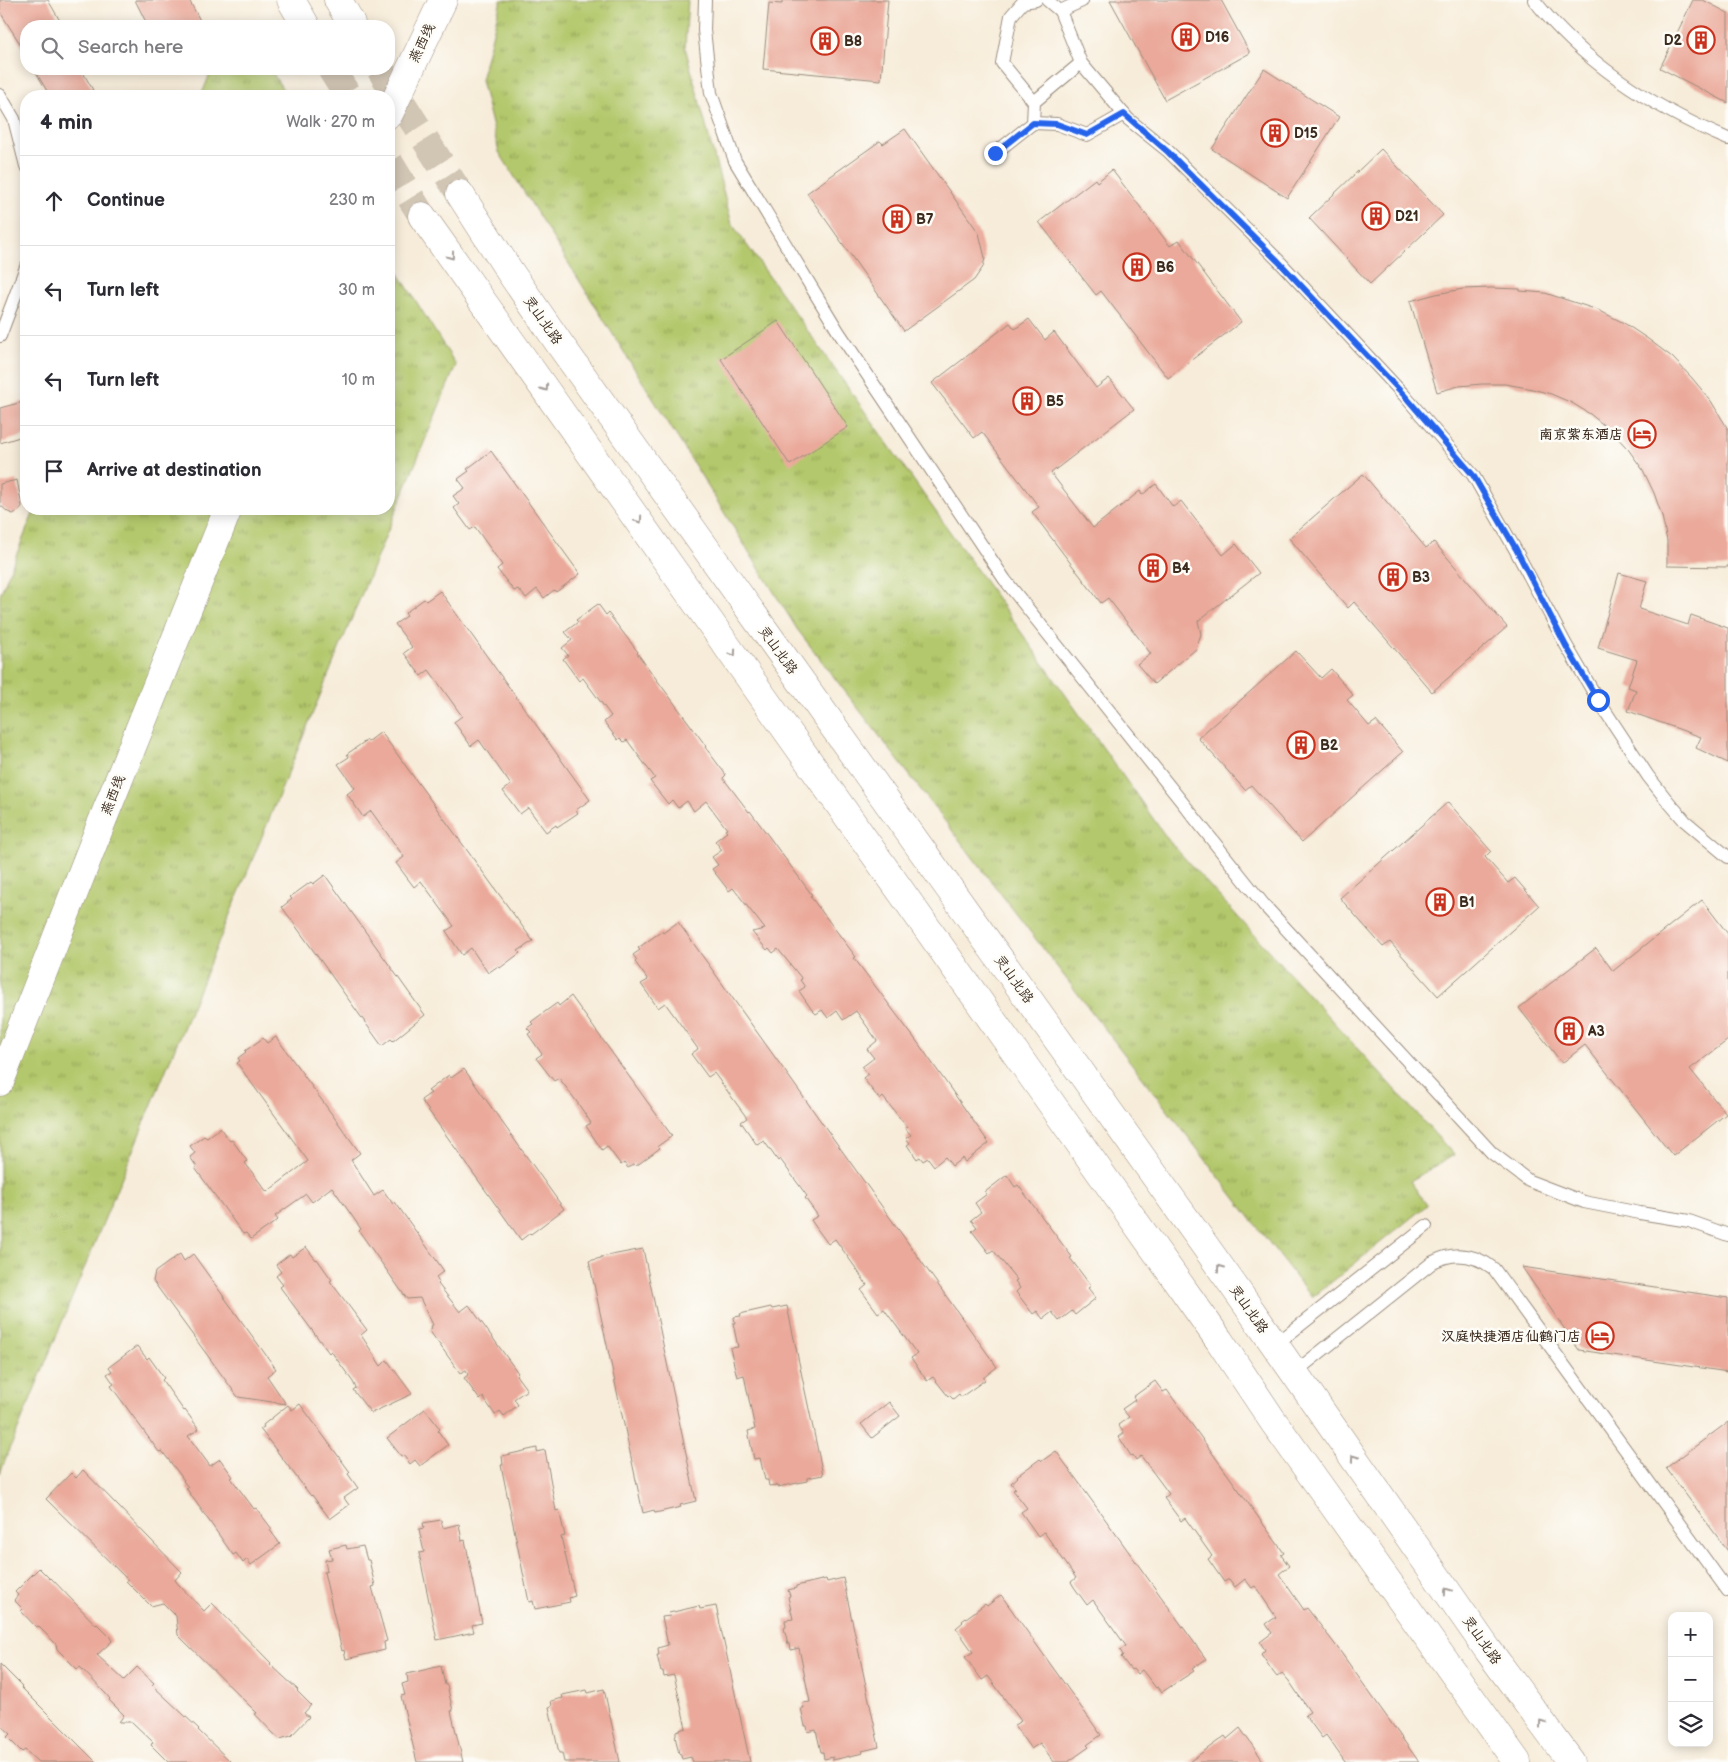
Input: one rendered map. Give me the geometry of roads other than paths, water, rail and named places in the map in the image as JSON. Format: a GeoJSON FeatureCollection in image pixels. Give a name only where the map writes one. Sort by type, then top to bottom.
{"type":"FeatureCollection","features":[{"type":"Feature","properties":{"kind":"street"},"geometry":{"type":"LineString","coordinates":[[291,0],[303,20]]}},
{"type":"Feature","properties":{"kind":"street","name":"燕西线"},"geometry":{"type":"LineString","coordinates":[[395,101],[443,0]]}},
{"type":"Feature","properties":{"kind":"street","name":"灵山北路"},"geometry":{"type":"LineString","coordinates":[[460,194],[510,272],[561,346],[1275,1345],[1488,1650],[1571,1762]]}},
{"type":"Feature","properties":{"kind":"street"},"geometry":{"type":"LineString","coordinates":[[422,216],[1162,1258],[1273,1421],[1516,1762]]}},
{"type":"Feature","properties":{"kind":"street","name":"燕西线"},"geometry":{"type":"LineString","coordinates":[[0,1082],[101,824],[226,515]]}},
{"type":"Feature","properties":{"kind":"lane"},"geometry":{"type":"LineString","coordinates":[[705,0],[704,30],[712,93],[735,161],[838,331],[1005,580],[1264,905],[1492,1153],[1529,1181],[1584,1202],[1689,1221],[1728,1235]]}},
{"type":"Feature","properties":{"kind":"lane"},"geometry":{"type":"LineString","coordinates":[[1033,123],[1034,102],[1002,63],[1011,16],[1023,2],[1036,0]]}},
{"type":"Feature","properties":{"kind":"lane"},"geometry":{"type":"LineString","coordinates":[[1047,0],[1060,12],[1082,63],[1124,114],[1168,152],[1278,261],[1404,395],[1473,475],[1516,549],[1566,646],[1598,700],[1648,776],[1685,821],[1728,856]]}},
{"type":"Feature","properties":{"kind":"lane"},"geometry":{"type":"LineString","coordinates":[[1060,12],[1082,0]]}},
{"type":"Feature","properties":{"kind":"lane"},"geometry":{"type":"LineString","coordinates":[[1534,0],[1568,39],[1591,59],[1667,110],[1728,139]]}},
{"type":"Feature","properties":{"kind":"lane"},"geometry":{"type":"LineString","coordinates":[[1034,102],[1082,63]]}},
{"type":"Feature","properties":{"kind":"lane"},"geometry":{"type":"LineString","coordinates":[[0,95],[14,119],[20,142]]}},
{"type":"Feature","properties":{"kind":"lane"},"geometry":{"type":"LineString","coordinates":[[995,153],[1033,123],[1057,124],[1087,135],[1124,114]]}},
{"type":"Feature","properties":{"kind":"lane"},"geometry":{"type":"LineString","coordinates":[[0,336],[20,284]]}},
{"type":"Feature","properties":{"kind":"lane"},"geometry":{"type":"LineString","coordinates":[[1275,1345],[1426,1226]]}},
{"type":"Feature","properties":{"kind":"lane"},"geometry":{"type":"LineString","coordinates":[[1294,1373],[1433,1262],[1443,1257],[1459,1255],[1475,1257],[1486,1262],[1494,1269],[1728,1591]]}},
{"type":"Feature","properties":{"kind":"tunnel"},"geometry":{"type":"LineString","coordinates":[[335,75],[344,90]]}},
{"type":"Feature","properties":{"kind":"tunnel"},"geometry":{"type":"LineString","coordinates":[[384,75],[393,90]]}},
{"type":"Feature","properties":{"kind":"tunnel"},"geometry":{"type":"LineString","coordinates":[[395,92],[460,194]]}},
{"type":"Feature","properties":{"kind":"tunnel"},"geometry":{"type":"LineString","coordinates":[[395,172],[422,216]]}},
{"type":"Feature","properties":{"kind":"place","name":"D16"},"geometry":{"type":"Point","coordinates":[1186,37]}},
{"type":"Feature","properties":{"kind":"place","name":"D2"},"geometry":{"type":"Point","coordinates":[1701,40]}},
{"type":"Feature","properties":{"kind":"place","name":"B8"},"geometry":{"type":"Point","coordinates":[825,41]}},
{"type":"Feature","properties":{"kind":"place","name":"D15"},"geometry":{"type":"Point","coordinates":[1275,133]}},
{"type":"Feature","properties":{"kind":"place","name":"D21"},"geometry":{"type":"Point","coordinates":[1376,216]}},
{"type":"Feature","properties":{"kind":"place","name":"B7"},"geometry":{"type":"Point","coordinates":[897,219]}},
{"type":"Feature","properties":{"kind":"place","name":"B6"},"geometry":{"type":"Point","coordinates":[1137,267]}},
{"type":"Feature","properties":{"kind":"place","name":"B5"},"geometry":{"type":"Point","coordinates":[1027,401]}},
{"type":"Feature","properties":{"kind":"place","name":"南京紫东酒店"},"geometry":{"type":"Point","coordinates":[1642,434]}},
{"type":"Feature","properties":{"kind":"place","name":"B4"},"geometry":{"type":"Point","coordinates":[1153,568]}},
{"type":"Feature","properties":{"kind":"place","name":"B3"},"geometry":{"type":"Point","coordinates":[1393,577]}},
{"type":"Feature","properties":{"kind":"place","name":"B2"},"geometry":{"type":"Point","coordinates":[1301,745]}},
{"type":"Feature","properties":{"kind":"place","name":"B1"},"geometry":{"type":"Point","coordinates":[1440,902]}},
{"type":"Feature","properties":{"kind":"place","name":"A3"},"geometry":{"type":"Point","coordinates":[1569,1031]}},
{"type":"Feature","properties":{"kind":"place","name":"汉庭快捷酒店仙鹤门店"},"geometry":{"type":"Point","coordinates":[1600,1336]}}]}
